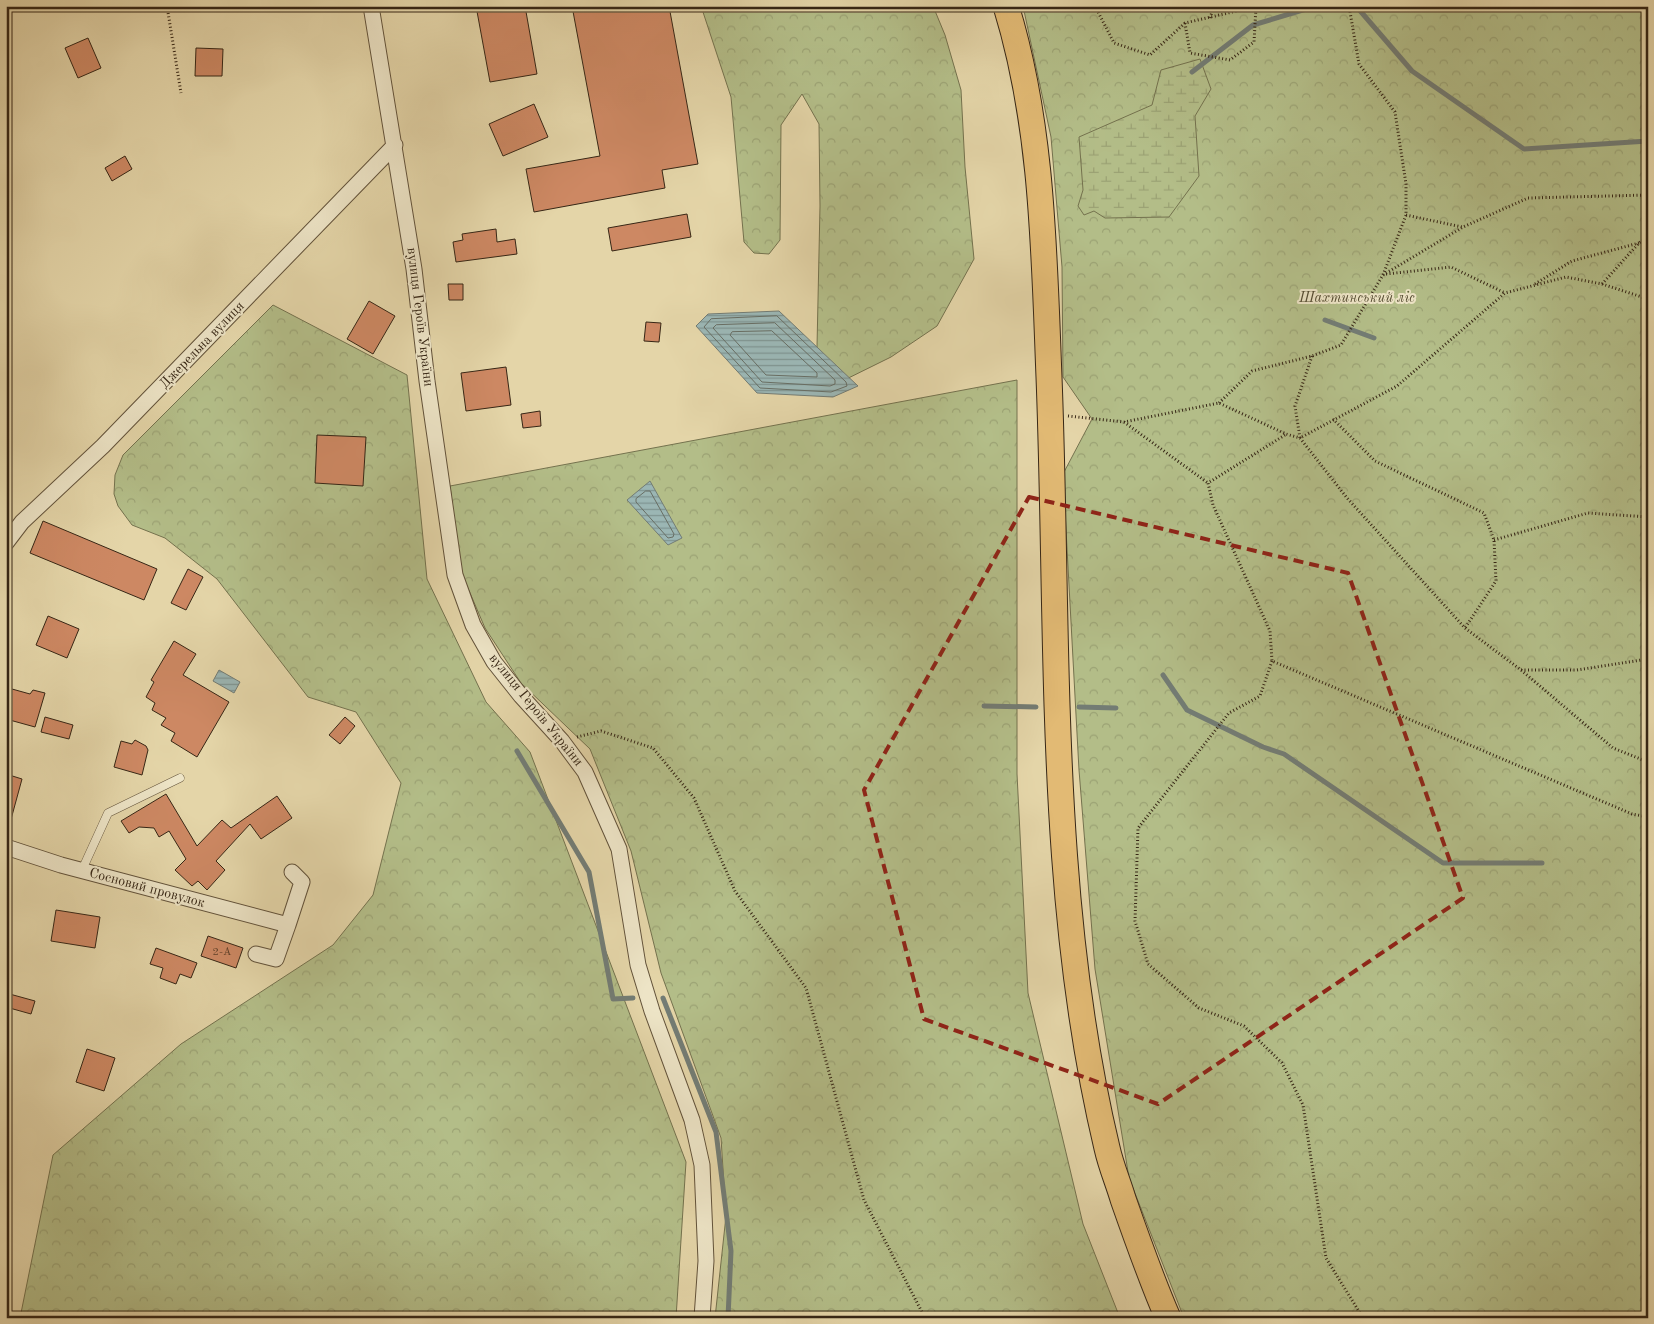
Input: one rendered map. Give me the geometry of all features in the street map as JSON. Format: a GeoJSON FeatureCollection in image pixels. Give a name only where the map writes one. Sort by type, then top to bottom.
{"type":"FeatureCollection","features":[{"type":"Feature","properties":{"kind":"highway"},"geometry":{"type":"LineString","coordinates":[[1006,6],[1033,135],[1044,238],[1058,731],[1078,994],[1107,1152],[1147,1268],[1168,1318]]}},
{"type":"Feature","properties":{"kind":"street","name":"вулиця Героїв України"},"geometry":{"type":"LineString","coordinates":[[371,6],[396,145],[455,575],[472,625],[494,662],[521,696],[562,740],[585,772],[619,848],[638,965],[652,1011],[692,1120],[702,1165],[706,1210],[706,1261],[702,1318]]}},
{"type":"Feature","properties":{"kind":"street","name":"Джерельна вулиця"},"geometry":{"type":"LineString","coordinates":[[6,543],[22,522],[103,446],[396,145]]}},
{"type":"Feature","properties":{"kind":"street","name":"Сосновий провулок"},"geometry":{"type":"LineString","coordinates":[[6,847],[82,870],[288,925]]}},
{"type":"Feature","properties":{"kind":"street"},"geometry":{"type":"LineString","coordinates":[[256,954],[276,959],[302,882],[292,872]]}},
{"type":"Feature","properties":{"kind":"lane"},"geometry":{"type":"LineString","coordinates":[[82,870],[108,813],[180,778]]}},
{"type":"Feature","properties":{"kind":"path"},"geometry":{"type":"LineString","coordinates":[[167,6],[181,93]]}},
{"type":"Feature","properties":{"kind":"path"},"geometry":{"type":"LineString","coordinates":[[1094,6],[1114,43],[1150,55],[1185,23],[1257,7],[1254,42],[1230,60],[1190,52],[1185,23]]}},
{"type":"Feature","properties":{"kind":"path"},"geometry":{"type":"LineString","coordinates":[[1210,18],[1214,6]]}},
{"type":"Feature","properties":{"kind":"path"},"geometry":{"type":"LineString","coordinates":[[1050,415],[1124,422],[1220,403],[1252,371],[1312,356],[1340,345],[1383,274],[1406,216],[1406,184],[1395,112],[1359,64],[1349,6]]}},
{"type":"Feature","properties":{"kind":"path"},"geometry":{"type":"LineString","coordinates":[[1383,274],[1462,227],[1528,198],[1648,194]]}},
{"type":"Feature","properties":{"kind":"path"},"geometry":{"type":"LineString","coordinates":[[1406,216],[1462,227]]}},
{"type":"Feature","properties":{"kind":"path"},"geometry":{"type":"LineString","coordinates":[[1602,284],[1639,243],[1648,237]]}},
{"type":"Feature","properties":{"kind":"path"},"geometry":{"type":"LineString","coordinates":[[1532,286],[1572,260],[1639,243]]}},
{"type":"Feature","properties":{"kind":"path"},"geometry":{"type":"LineString","coordinates":[[1383,274],[1450,267],[1505,293]]}},
{"type":"Feature","properties":{"kind":"path"},"geometry":{"type":"LineString","coordinates":[[1220,403],[1286,434],[1300,438],[1397,386],[1505,293],[1566,277],[1602,284],[1648,299]]}},
{"type":"Feature","properties":{"kind":"path"},"geometry":{"type":"LineString","coordinates":[[1312,356],[1295,406],[1300,438],[1347,498],[1465,628],[1521,670],[1612,748],[1648,762]]}},
{"type":"Feature","properties":{"kind":"path"},"geometry":{"type":"LineString","coordinates":[[1333,419],[1375,461],[1484,513],[1494,540],[1496,582],[1465,628]]}},
{"type":"Feature","properties":{"kind":"path"},"geometry":{"type":"LineString","coordinates":[[1124,422],[1208,483],[1213,505],[1270,631],[1272,661],[1260,696],[1229,713],[1138,828],[1135,921],[1148,964],[1199,1008],[1244,1026],[1282,1063],[1303,1105],[1326,1258],[1363,1318]]}},
{"type":"Feature","properties":{"kind":"path"},"geometry":{"type":"LineString","coordinates":[[1208,483],[1286,434]]}},
{"type":"Feature","properties":{"kind":"path"},"geometry":{"type":"LineString","coordinates":[[1494,540],[1588,513],[1648,517]]}},
{"type":"Feature","properties":{"kind":"path"},"geometry":{"type":"LineString","coordinates":[[1521,670],[1576,670],[1648,659]]}},
{"type":"Feature","properties":{"kind":"path"},"geometry":{"type":"LineString","coordinates":[[1272,661],[1632,814],[1648,817]]}},
{"type":"Feature","properties":{"kind":"path"},"geometry":{"type":"LineString","coordinates":[[562,740],[601,732],[653,748],[694,798],[735,891],[806,988],[864,1200],[925,1318]]}},
{"type":"Feature","properties":{"kind":"highlighted area"},"geometry":{"type":"Polygon","coordinates":[[[1029,497],[1348,573],[1463,898],[1158,1104],[924,1019],[864,790],[1029,497]]]}},
{"type":"Feature","properties":{"kind":"green space"},"geometry":{"type":"Polygon","coordinates":[[[701,6],[933,6],[945,35],[961,90],[965,167],[974,259],[937,326],[891,357],[816,394],[820,206],[819,124],[802,94],[781,125],[780,240],[769,254],[754,253],[744,242],[731,97],[701,6]]]}},
{"type":"Feature","properties":{"kind":"green space","name":"Шахтинський ліс"},"geometry":{"type":"Polygon","coordinates":[[[1023,6],[1648,6],[1648,1318],[1184,1318],[1129,1178],[1095,969],[1079,770],[1063,474],[1092,419],[1063,377],[1062,267],[1051,137],[1023,6]]]}},
{"type":"Feature","properties":{"kind":"green space"},"geometry":{"type":"Polygon","coordinates":[[[1200,59],[1211,89],[1195,116],[1199,176],[1169,217],[1105,218],[1094,211],[1084,215],[1078,206],[1083,190],[1079,137],[1152,105],[1161,70],[1200,59]]]}},
{"type":"Feature","properties":{"kind":"green space"},"geometry":{"type":"Polygon","coordinates":[[[273,305],[407,375],[427,579],[486,702],[530,752],[686,1162],[676,1318],[20,1318],[53,1155],[181,1044],[333,945],[373,895],[401,783],[356,712],[308,697],[217,579],[165,538],[132,525],[118,506],[114,494],[115,475],[123,455],[273,305]]]}},
{"type":"Feature","properties":{"kind":"green space"},"geometry":{"type":"Polygon","coordinates":[[[1017,380],[1017,774],[1028,993],[1083,1224],[1120,1318],[715,1318],[726,1216],[721,1138],[661,973],[631,851],[590,749],[521,683],[485,628],[461,572],[450,486],[1017,380]]]}},
{"type":"Feature","properties":{"kind":"water"},"geometry":{"type":"Polygon","coordinates":[[[779,311],[858,386],[833,397],[757,393],[696,326],[708,314],[779,311]]]}},
{"type":"Feature","properties":{"kind":"water"},"geometry":{"type":"Polygon","coordinates":[[[650,481],[682,538],[668,545],[627,500],[650,481]]]}},
{"type":"Feature","properties":{"kind":"water"},"geometry":{"type":"Polygon","coordinates":[[[219,670],[240,682],[234,693],[213,681],[219,670]]]}},
{"type":"Feature","properties":{"kind":"building"},"geometry":{"type":"Polygon","coordinates":[[[476,6],[525,6],[537,74],[490,82],[476,6]]]}},
{"type":"Feature","properties":{"kind":"building"},"geometry":{"type":"Polygon","coordinates":[[[572,6],[669,6],[698,164],[662,170],[665,188],[534,212],[526,169],[600,156],[572,6]]]}},
{"type":"Feature","properties":{"kind":"building"},"geometry":{"type":"Polygon","coordinates":[[[88,38],[101,68],[78,78],[65,48],[88,38]]]}},
{"type":"Feature","properties":{"kind":"building"},"geometry":{"type":"Polygon","coordinates":[[[196,48],[223,49],[222,76],[195,76],[196,48]]]}},
{"type":"Feature","properties":{"kind":"building"},"geometry":{"type":"Polygon","coordinates":[[[534,104],[548,137],[503,156],[489,124],[534,104]]]}},
{"type":"Feature","properties":{"kind":"building"},"geometry":{"type":"Polygon","coordinates":[[[125,156],[132,169],[112,181],[105,168],[125,156]]]}},
{"type":"Feature","properties":{"kind":"building"},"geometry":{"type":"Polygon","coordinates":[[[687,214],[691,237],[612,251],[608,228],[687,214]]]}},
{"type":"Feature","properties":{"kind":"building"},"geometry":{"type":"Polygon","coordinates":[[[496,229],[497,242],[515,239],[517,254],[456,262],[453,242],[463,240],[462,234],[496,229]]]}},
{"type":"Feature","properties":{"kind":"building"},"geometry":{"type":"Polygon","coordinates":[[[448,284],[463,284],[463,300],[449,300],[448,284]]]}},
{"type":"Feature","properties":{"kind":"building"},"geometry":{"type":"Polygon","coordinates":[[[369,301],[395,316],[373,354],[347,339],[369,301]]]}},
{"type":"Feature","properties":{"kind":"building"},"geometry":{"type":"Polygon","coordinates":[[[646,322],[661,323],[659,342],[644,341],[646,322]]]}},
{"type":"Feature","properties":{"kind":"building"},"geometry":{"type":"Polygon","coordinates":[[[506,367],[511,405],[466,411],[461,373],[506,367]]]}},
{"type":"Feature","properties":{"kind":"building"},"geometry":{"type":"Polygon","coordinates":[[[540,411],[541,426],[523,428],[521,414],[540,411]]]}},
{"type":"Feature","properties":{"kind":"building"},"geometry":{"type":"Polygon","coordinates":[[[317,435],[366,437],[363,486],[315,483],[317,435]]]}},
{"type":"Feature","properties":{"kind":"building"},"geometry":{"type":"Polygon","coordinates":[[[43,521],[157,569],[144,600],[30,553],[43,521]]]}},
{"type":"Feature","properties":{"kind":"building"},"geometry":{"type":"Polygon","coordinates":[[[188,569],[203,577],[186,610],[171,603],[188,569]]]}},
{"type":"Feature","properties":{"kind":"building"},"geometry":{"type":"Polygon","coordinates":[[[48,616],[79,629],[67,658],[36,645],[48,616]]]}},
{"type":"Feature","properties":{"kind":"building"},"geometry":{"type":"Polygon","coordinates":[[[174,641],[196,654],[183,675],[229,702],[197,757],[171,741],[175,733],[161,725],[166,718],[152,710],[155,703],[146,697],[154,682],[151,680],[174,641]]]}},
{"type":"Feature","properties":{"kind":"building"},"geometry":{"type":"Polygon","coordinates":[[[12,689],[30,694],[33,690],[45,693],[35,727],[6,719],[6,709],[12,689]]]}},
{"type":"Feature","properties":{"kind":"building"},"geometry":{"type":"Polygon","coordinates":[[[45,717],[73,725],[69,739],[41,732],[45,717]]]}},
{"type":"Feature","properties":{"kind":"building"},"geometry":{"type":"Polygon","coordinates":[[[345,717],[355,726],[340,744],[329,735],[345,717]]]}},
{"type":"Feature","properties":{"kind":"building"},"geometry":{"type":"Polygon","coordinates":[[[135,740],[146,746],[148,750],[142,775],[114,767],[121,741],[132,744],[135,740]]]}},
{"type":"Feature","properties":{"kind":"building"},"geometry":{"type":"Polygon","coordinates":[[[6,774],[22,779],[10,823],[6,822],[6,774]]]}},
{"type":"Feature","properties":{"kind":"building"},"geometry":{"type":"Polygon","coordinates":[[[166,794],[197,846],[222,820],[231,828],[277,796],[292,818],[261,839],[250,824],[216,861],[225,870],[207,890],[198,881],[192,886],[175,870],[186,859],[169,831],[159,837],[154,828],[139,827],[129,833],[121,821],[166,794]]]}},
{"type":"Feature","properties":{"kind":"building"},"geometry":{"type":"Polygon","coordinates":[[[56,910],[100,917],[95,948],[51,941],[56,910]]]}},
{"type":"Feature","properties":{"kind":"building"},"geometry":{"type":"Polygon","coordinates":[[[208,936],[243,948],[236,968],[201,956],[208,936]]]}},
{"type":"Feature","properties":{"kind":"building"},"geometry":{"type":"Polygon","coordinates":[[[156,948],[197,963],[191,978],[180,974],[176,984],[160,978],[163,968],[150,964],[156,948]]]}},
{"type":"Feature","properties":{"kind":"building"},"geometry":{"type":"Polygon","coordinates":[[[6,993],[35,1001],[31,1014],[6,1007],[6,993]]]}},
{"type":"Feature","properties":{"kind":"building"},"geometry":{"type":"Polygon","coordinates":[[[87,1049],[115,1058],[104,1091],[76,1082],[87,1049]]]}},
{"type":"Feature","properties":{"kind":"waterway"},"geometry":{"type":"LineString","coordinates":[[1192,72],[1253,25],[1316,6]]}},
{"type":"Feature","properties":{"kind":"waterway"},"geometry":{"type":"LineString","coordinates":[[1356,6],[1412,71],[1524,149],[1648,141]]}},
{"type":"Feature","properties":{"kind":"waterway"},"geometry":{"type":"LineString","coordinates":[[1325,320],[1374,338]]}},
{"type":"Feature","properties":{"kind":"waterway"},"geometry":{"type":"LineString","coordinates":[[1163,675],[1187,710],[1263,747],[1284,754],[1443,863],[1542,863]]}},
{"type":"Feature","properties":{"kind":"waterway"},"geometry":{"type":"LineString","coordinates":[[984,706],[1036,707]]}},
{"type":"Feature","properties":{"kind":"waterway"},"geometry":{"type":"LineString","coordinates":[[1079,707],[1116,708]]}},
{"type":"Feature","properties":{"kind":"waterway"},"geometry":{"type":"LineString","coordinates":[[517,751],[589,872],[613,999],[633,998]]}},
{"type":"Feature","properties":{"kind":"waterway"},"geometry":{"type":"LineString","coordinates":[[663,998],[716,1132],[731,1251],[728,1318]]}}]}
